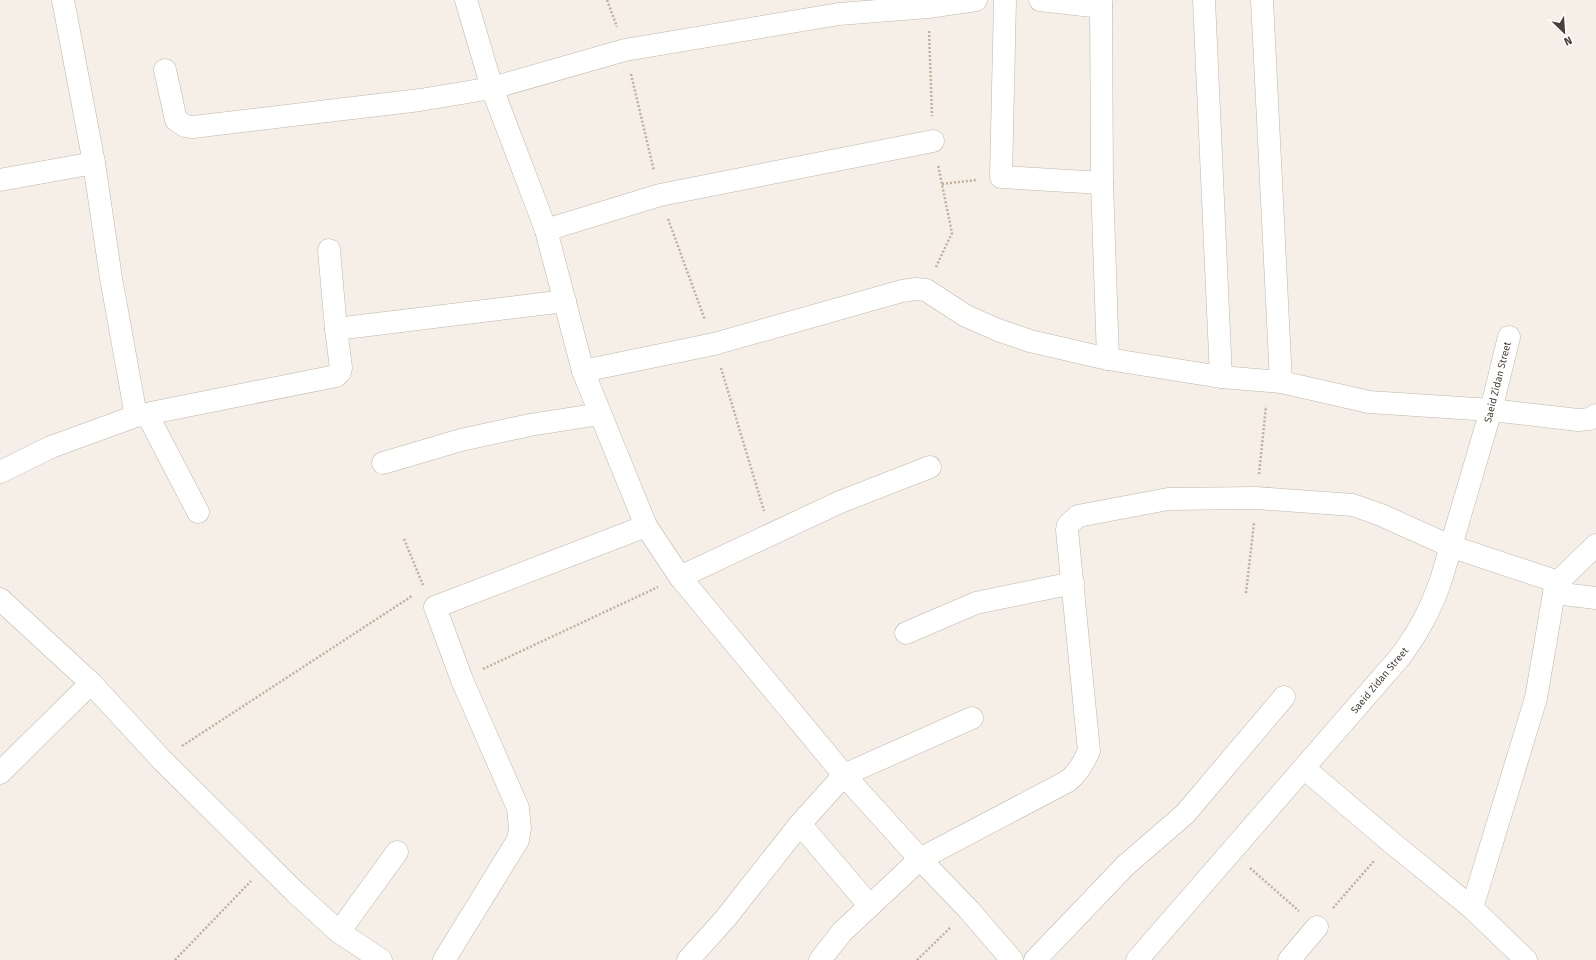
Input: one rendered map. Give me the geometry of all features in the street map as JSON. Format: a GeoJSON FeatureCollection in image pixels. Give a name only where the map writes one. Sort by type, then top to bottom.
{"type":"FeatureCollection","features":[{"type":"Feature","properties":{"kind":"street"},"geometry":{"type":"LineString","coordinates":[[63,0],[94,163],[111,278],[141,415],[198,512]]}},
{"type":"Feature","properties":{"kind":"street"},"geometry":{"type":"LineString","coordinates":[[466,0],[492,88],[546,230],[583,371],[646,526],[680,577],[844,775],[920,859],[969,910],[1012,960]]}},
{"type":"Feature","properties":{"kind":"street"},"geometry":{"type":"LineString","coordinates":[[165,70],[176,120],[185,126],[193,127],[420,100],[492,88],[625,50],[839,14],[928,7],[976,0]]}},
{"type":"Feature","properties":{"kind":"street"},"geometry":{"type":"LineString","coordinates":[[1005,0],[1001,177],[1102,183]]}},
{"type":"Feature","properties":{"kind":"street"},"geometry":{"type":"LineString","coordinates":[[1040,0],[1101,4],[1102,183],[1108,359]]}},
{"type":"Feature","properties":{"kind":"street"},"geometry":{"type":"LineString","coordinates":[[1204,0],[1221,377]]}},
{"type":"Feature","properties":{"kind":"street"},"geometry":{"type":"LineString","coordinates":[[1262,0],[1275,382]]}},
{"type":"Feature","properties":{"kind":"street"},"geometry":{"type":"LineString","coordinates":[[546,230],[660,195],[933,141]]}},
{"type":"Feature","properties":{"kind":"street"},"geometry":{"type":"LineString","coordinates":[[0,180],[94,163]]}},
{"type":"Feature","properties":{"kind":"street"},"geometry":{"type":"LineString","coordinates":[[0,472],[51,447],[141,415],[336,376],[340,372],[341,368],[329,250]]}},
{"type":"Feature","properties":{"kind":"street"},"geometry":{"type":"LineString","coordinates":[[583,371],[714,344],[902,291],[916,289],[926,290],[966,316],[998,330],[1030,341],[1108,359],[1221,377],[1275,382],[1369,402],[1491,410],[1578,420],[1590,419],[1596,415]]}},
{"type":"Feature","properties":{"kind":"street"},"geometry":{"type":"LineString","coordinates":[[336,329],[565,301]]}},
{"type":"Feature","properties":{"kind":"street","name":"Saeid Zidan Street"},"geometry":{"type":"LineString","coordinates":[[1137,960],[1400,657],[1417,634],[1430,608],[1441,580],[1491,410],[1509,337]]}},
{"type":"Feature","properties":{"kind":"street"},"geometry":{"type":"LineString","coordinates":[[383,463],[461,440],[530,425],[600,414]]}},
{"type":"Feature","properties":{"kind":"street"},"geometry":{"type":"LineString","coordinates":[[680,577],[840,502],[930,467]]}},
{"type":"Feature","properties":{"kind":"street"},"geometry":{"type":"LineString","coordinates":[[820,960],[842,932],[920,859],[1068,781],[1077,774],[1083,764],[1089,751],[1067,530],[1068,525],[1078,516],[1168,499],[1256,498],[1354,505],[1381,515],[1450,546],[1556,587],[1596,598]]}},
{"type":"Feature","properties":{"kind":"street"},"geometry":{"type":"LineString","coordinates":[[444,960],[518,840],[520,828],[518,808],[462,680],[435,607],[646,526]]}},
{"type":"Feature","properties":{"kind":"street"},"geometry":{"type":"LineString","coordinates":[[1472,908],[1536,698],[1556,587],[1596,545]]}},
{"type":"Feature","properties":{"kind":"street"},"geometry":{"type":"LineString","coordinates":[[906,633],[976,603],[1073,583]]}},
{"type":"Feature","properties":{"kind":"street"},"geometry":{"type":"LineString","coordinates":[[0,599],[91,683],[162,760],[266,865],[339,932],[381,960]]}},
{"type":"Feature","properties":{"kind":"street"},"geometry":{"type":"LineString","coordinates":[[0,773],[91,683]]}},
{"type":"Feature","properties":{"kind":"street"},"geometry":{"type":"LineString","coordinates":[[1035,960],[1126,865],[1185,814],[1284,697]]}},
{"type":"Feature","properties":{"kind":"street"},"geometry":{"type":"LineString","coordinates":[[688,960],[725,919],[800,824],[844,775],[972,718]]}},
{"type":"Feature","properties":{"kind":"street"},"geometry":{"type":"LineString","coordinates":[[1304,768],[1472,908],[1526,960]]}},
{"type":"Feature","properties":{"kind":"street"},"geometry":{"type":"LineString","coordinates":[[800,824],[870,906]]}},
{"type":"Feature","properties":{"kind":"street"},"geometry":{"type":"LineString","coordinates":[[339,932],[397,852]]}},
{"type":"Feature","properties":{"kind":"street"},"geometry":{"type":"LineString","coordinates":[[1289,960],[1317,927]]}},
{"type":"Feature","properties":{"kind":"path"},"geometry":{"type":"LineString","coordinates":[[928,7],[933,141]]}},
{"type":"Feature","properties":{"kind":"path"},"geometry":{"type":"LineString","coordinates":[[625,50],[660,195],[714,344],[771,534]]}},
{"type":"Feature","properties":{"kind":"path"},"geometry":{"type":"LineString","coordinates":[[926,290],[952,232],[942,184],[1001,177]]}},
{"type":"Feature","properties":{"kind":"path"},"geometry":{"type":"LineString","coordinates":[[1246,593],[1256,498],[1275,382]]}},
{"type":"Feature","properties":{"kind":"path"},"geometry":{"type":"LineString","coordinates":[[404,539],[424,588]]}},
{"type":"Feature","properties":{"kind":"path"},"geometry":{"type":"LineString","coordinates":[[462,680],[680,577]]}},
{"type":"Feature","properties":{"kind":"path"},"geometry":{"type":"LineString","coordinates":[[162,760],[418,592]]}},
{"type":"Feature","properties":{"kind":"path"},"geometry":{"type":"LineString","coordinates":[[1231,851],[1317,927],[1391,842]]}},
{"type":"Feature","properties":{"kind":"path"},"geometry":{"type":"LineString","coordinates":[[175,960],[266,865]]}},
{"type":"Feature","properties":{"kind":"path"},"geometry":{"type":"LineString","coordinates":[[917,960],[969,910]]}}]}
